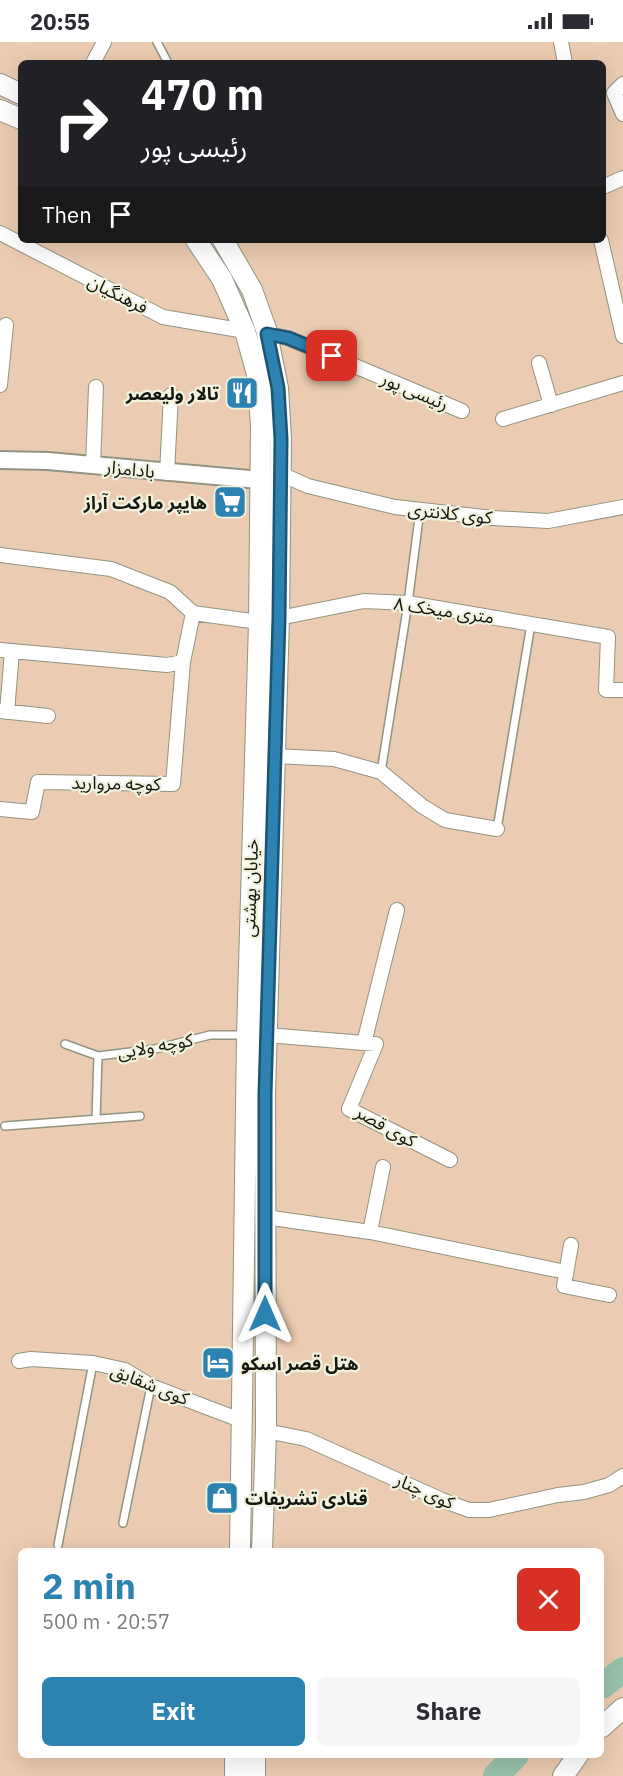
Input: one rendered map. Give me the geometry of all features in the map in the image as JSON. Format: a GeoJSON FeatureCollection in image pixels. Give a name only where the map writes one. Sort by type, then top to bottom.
{"type":"FeatureCollection","features":[{"type":"Feature","properties":{"kind":"main road"},"geometry":{"type":"LineString","coordinates":[[0,84],[18,93]]}},
{"type":"Feature","properties":{"kind":"main road"},"geometry":{"type":"LineString","coordinates":[[0,110],[18,118]]}},
{"type":"Feature","properties":{"kind":"main road","name":"خیابان بهشتی"},"geometry":{"type":"LineString","coordinates":[[198,243],[222,279],[245,331],[257,374],[261,425],[259,622],[247,1035],[240,1548]]}},
{"type":"Feature","properties":{"kind":"main road","name":"خیابان بهشتی"},"geometry":{"type":"LineString","coordinates":[[225,243],[252,290],[267,334],[278,388],[281,479],[267,1035],[266,1431],[262,1548]]}},
{"type":"Feature","properties":{"kind":"main road"},"geometry":{"type":"LineString","coordinates":[[272,459],[277,462],[281,479],[278,500],[272,503],[264,500],[260,480],[264,460],[272,459]]}},
{"type":"Feature","properties":{"kind":"main road"},"geometry":{"type":"LineString","coordinates":[[604,1725],[623,1708]]}},
{"type":"Feature","properties":{"kind":"main road"},"geometry":{"type":"LineString","coordinates":[[235,1758],[235,1776]]}},
{"type":"Feature","properties":{"kind":"main road"},"geometry":{"type":"LineString","coordinates":[[255,1758],[255,1776]]}},
{"type":"Feature","properties":{"kind":"main road"},"geometry":{"type":"LineString","coordinates":[[563,1776],[577,1758]]}},
{"type":"Feature","properties":{"kind":"street"},"geometry":{"type":"LineString","coordinates":[[95,60],[104,42]]}},
{"type":"Feature","properties":{"kind":"street"},"geometry":{"type":"LineString","coordinates":[[561,42],[564,60]]}},
{"type":"Feature","properties":{"kind":"street"},"geometry":{"type":"LineString","coordinates":[[623,84],[614,93],[623,114]]}},
{"type":"Feature","properties":{"kind":"street"},"geometry":{"type":"LineString","coordinates":[[606,186],[623,178]]}},
{"type":"Feature","properties":{"kind":"street","name":"فرهنگیان"},"geometry":{"type":"LineString","coordinates":[[0,233],[18,242]]}},
{"type":"Feature","properties":{"kind":"street","name":"فرهنگیان"},"geometry":{"type":"LineString","coordinates":[[19,243],[163,317],[245,331]]}},
{"type":"Feature","properties":{"kind":"street"},"geometry":{"type":"LineString","coordinates":[[602,243],[617,282],[623,336]]}},
{"type":"Feature","properties":{"kind":"street"},"geometry":{"type":"LineString","coordinates":[[0,385],[6,325]]}},
{"type":"Feature","properties":{"kind":"street","name":"رئیسی پور"},"geometry":{"type":"LineString","coordinates":[[267,334],[288,338],[462,411]]}},
{"type":"Feature","properties":{"kind":"street"},"geometry":{"type":"LineString","coordinates":[[539,363],[551,405]]}},
{"type":"Feature","properties":{"kind":"street"},"geometry":{"type":"LineString","coordinates":[[503,419],[623,383]]}},
{"type":"Feature","properties":{"kind":"street"},"geometry":{"type":"LineString","coordinates":[[93,466],[96,387]]}},
{"type":"Feature","properties":{"kind":"street"},"geometry":{"type":"LineString","coordinates":[[167,473],[171,395]]}},
{"type":"Feature","properties":{"kind":"street","name":"بادامزار"},"geometry":{"type":"LineString","coordinates":[[0,460],[48,461],[260,480]]}},
{"type":"Feature","properties":{"kind":"street","name":"کوی کلانتری"},"geometry":{"type":"LineString","coordinates":[[281,479],[395,507],[493,518],[548,521],[623,507]]}},
{"type":"Feature","properties":{"kind":"street"},"geometry":{"type":"LineString","coordinates":[[0,555],[111,569],[170,592],[193,613],[259,622]]}},
{"type":"Feature","properties":{"kind":"street","name":"۸ متری میخک"},"geometry":{"type":"LineString","coordinates":[[279,618],[364,601],[408,603],[608,637],[606,690],[623,690]]}},
{"type":"Feature","properties":{"kind":"street"},"geometry":{"type":"LineString","coordinates":[[48,716],[3,712],[6,651],[166,665],[183,662],[193,613]]}},
{"type":"Feature","properties":{"kind":"street","name":"کوچه مروارید"},"geometry":{"type":"LineString","coordinates":[[0,809],[32,812],[38,782],[173,784],[183,662]]}},
{"type":"Feature","properties":{"kind":"street"},"geometry":{"type":"LineString","coordinates":[[275,756],[334,759],[381,772],[422,806],[444,820],[497,829]]}},
{"type":"Feature","properties":{"kind":"street"},"geometry":{"type":"LineString","coordinates":[[267,1035],[364,1043],[398,910]]}},
{"type":"Feature","properties":{"kind":"street","name":"کوی قصر"},"geometry":{"type":"LineString","coordinates":[[364,1043],[375,1044],[349,1109],[450,1160]]}},
{"type":"Feature","properties":{"kind":"street"},"geometry":{"type":"LineString","coordinates":[[370,1232],[383,1167]]}},
{"type":"Feature","properties":{"kind":"street"},"geometry":{"type":"LineString","coordinates":[[265,1217],[370,1232],[567,1272]]}},
{"type":"Feature","properties":{"kind":"street"},"geometry":{"type":"LineString","coordinates":[[571,1245],[564,1286],[609,1295]]}},
{"type":"Feature","properties":{"kind":"street","name":"کوی شقایق"},"geometry":{"type":"LineString","coordinates":[[19,1361],[32,1359],[93,1363],[125,1370],[151,1386],[243,1420]]}},
{"type":"Feature","properties":{"kind":"street","name":"کوی چنار"},"geometry":{"type":"LineString","coordinates":[[266,1431],[306,1439],[469,1510],[489,1510],[558,1495],[584,1492],[609,1485],[623,1476]]}},
{"type":"Feature","properties":{"kind":"lane"},"geometry":{"type":"LineString","coordinates":[[157,42],[166,60]]}},
{"type":"Feature","properties":{"kind":"lane"},"geometry":{"type":"LineString","coordinates":[[381,772],[408,603],[420,510]]}},
{"type":"Feature","properties":{"kind":"lane"},"geometry":{"type":"LineString","coordinates":[[497,829],[531,624]]}},
{"type":"Feature","properties":{"kind":"lane","name":"کوچه ولایی"},"geometry":{"type":"LineString","coordinates":[[65,1044],[98,1056],[155,1049],[210,1035],[247,1035]]}},
{"type":"Feature","properties":{"kind":"lane"},"geometry":{"type":"LineString","coordinates":[[96,1119],[98,1056]]}},
{"type":"Feature","properties":{"kind":"lane"},"geometry":{"type":"LineString","coordinates":[[5,1126],[140,1116]]}},
{"type":"Feature","properties":{"kind":"lane"},"geometry":{"type":"LineString","coordinates":[[58,1545],[93,1363]]}},
{"type":"Feature","properties":{"kind":"lane"},"geometry":{"type":"LineString","coordinates":[[123,1523],[151,1386]]}},
{"type":"Feature","properties":{"kind":"shaded area"},"geometry":{"type":"Polygon","coordinates":[[[0,42],[623,42],[623,1776],[0,1776],[0,42]]]}},
{"type":"Feature","properties":{"kind":"waterway"},"geometry":{"type":"LineString","coordinates":[[604,1684],[623,1670]]}},
{"type":"Feature","properties":{"kind":"waterway"},"geometry":{"type":"LineString","coordinates":[[496,1776],[513,1758]]}},
{"type":"Feature","properties":{"kind":"place","name":"تالار ولیعصر"},"geometry":{"type":"Point","coordinates":[242,393]}},
{"type":"Feature","properties":{"kind":"place","name":"هایپر مارکت آراز"},"geometry":{"type":"Point","coordinates":[230,502]}},
{"type":"Feature","properties":{"kind":"place","name":"هتل قصر اسکو"},"geometry":{"type":"Point","coordinates":[218,1363]}},
{"type":"Feature","properties":{"kind":"place","name":"قنادی تشریفات"},"geometry":{"type":"Point","coordinates":[222,1498]}},
{"type":"Feature","properties":{"kind":"route"},"geometry":{"type":"LineString","coordinates":[[265,1314],[265,1094],[279,618],[281,439],[278,388],[267,334],[288,338],[332,356]]}}]}
